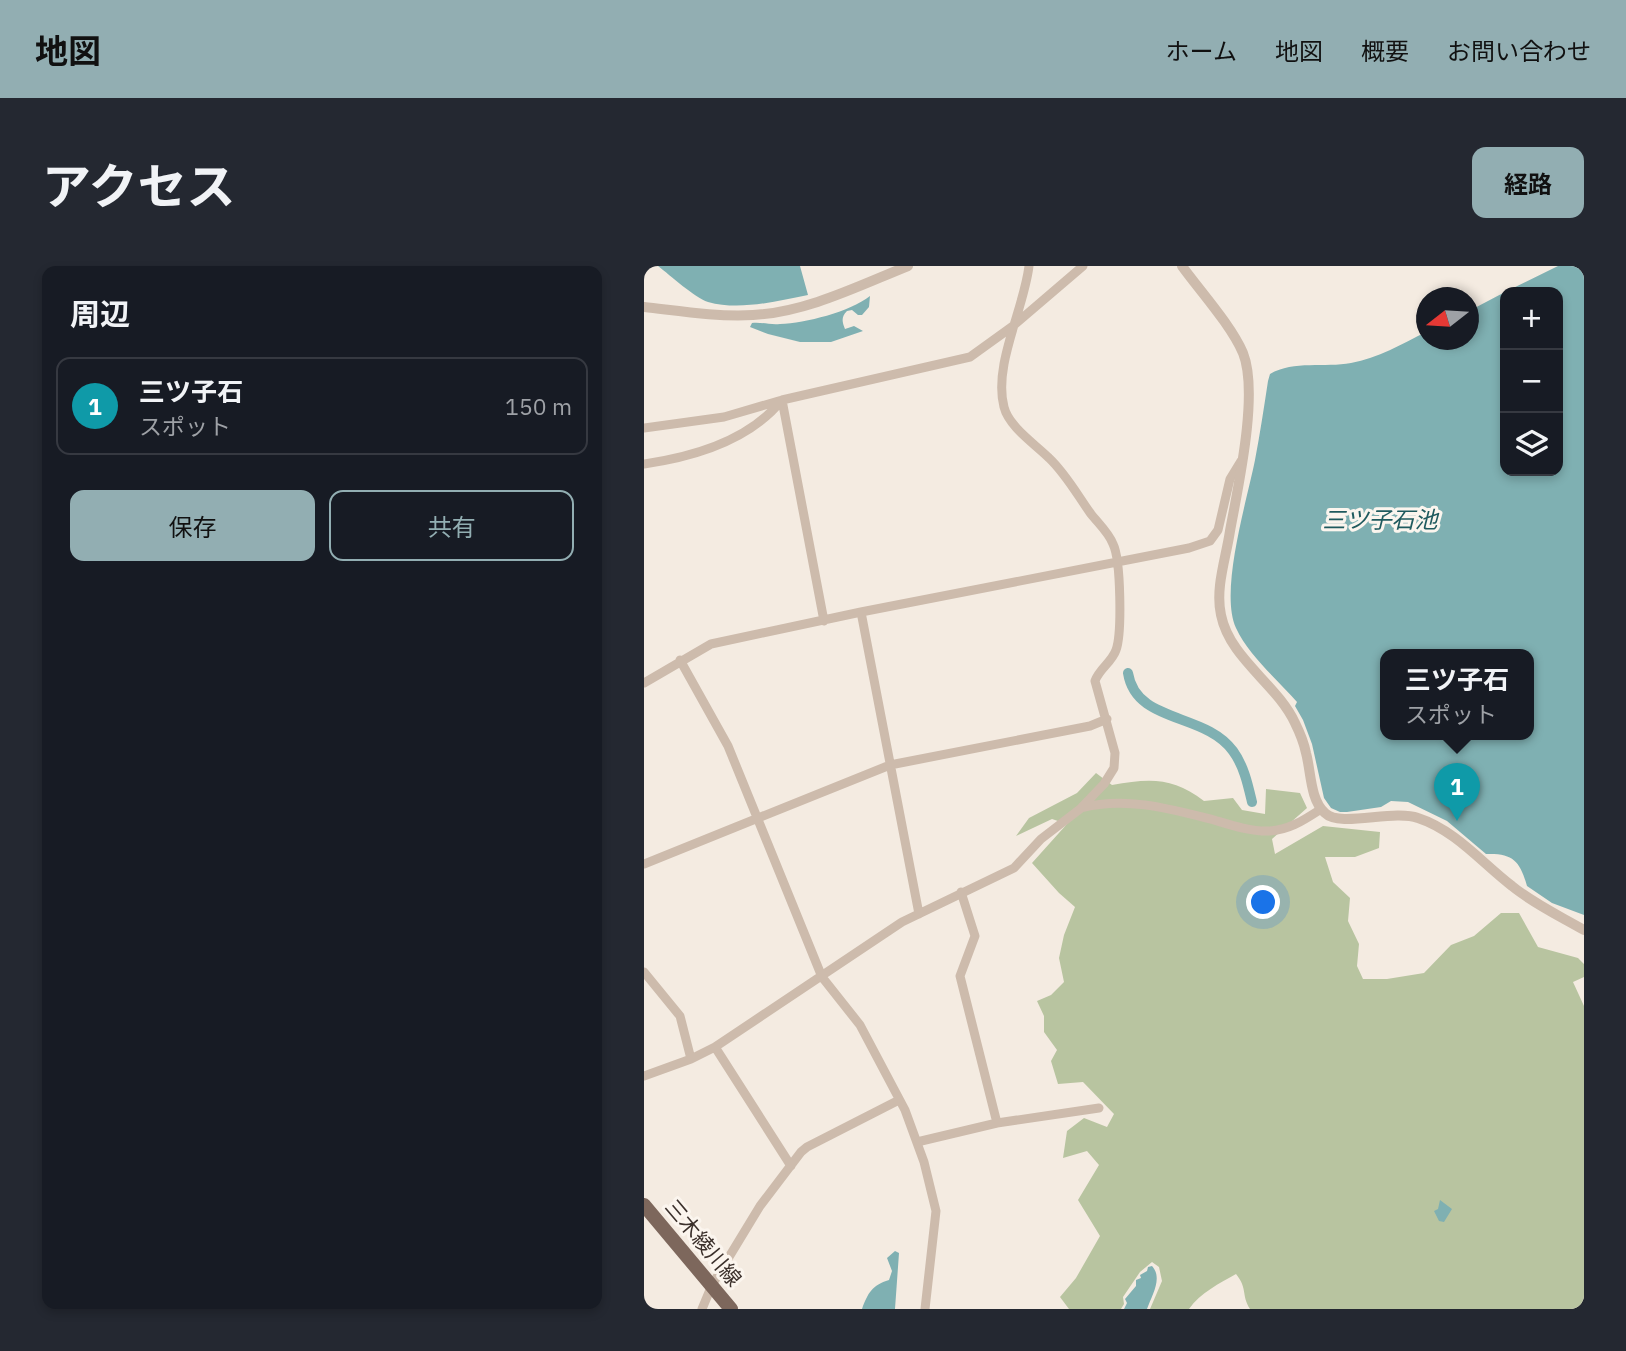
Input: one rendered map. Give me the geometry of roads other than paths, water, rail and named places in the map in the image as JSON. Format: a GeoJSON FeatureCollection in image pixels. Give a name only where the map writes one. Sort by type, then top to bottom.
{"type":"FeatureCollection","features":[{"type":"Feature","properties":{"kind":"main road","name":"三木綾川線"},"geometry":{"type":"LineString","coordinates":[[644,1205],[730,1309]]}},
{"type":"Feature","properties":{"kind":"street"},"geometry":{"type":"LineString","coordinates":[[644,307],[712,314],[765,313],[819,301],[908,266]]}},
{"type":"Feature","properties":{"kind":"street"},"geometry":{"type":"LineString","coordinates":[[644,1076],[715,1048],[902,922],[1014,868],[1041,839],[1080,809],[1104,784],[1114,768],[1115,752],[1095,681],[1098,673],[1116,652],[1119,632],[1118,560],[1113,543],[1053,462],[1019,430],[1005,411],[1001,384],[1029,266]]}},
{"type":"Feature","properties":{"kind":"street"},"geometry":{"type":"LineString","coordinates":[[644,428],[724,417],[782,400],[970,357],[1013,326],[1083,266]]}},
{"type":"Feature","properties":{"kind":"street"},"geometry":{"type":"LineString","coordinates":[[1182,266],[1236,340],[1246,362],[1248,398],[1243,460],[1219,597],[1222,622],[1231,641],[1275,693],[1294,721],[1306,752],[1315,796],[1321,809],[1332,818],[1339,819],[1394,814],[1427,821],[1452,836],[1527,897],[1584,930]]}},
{"type":"Feature","properties":{"kind":"street"},"geometry":{"type":"LineString","coordinates":[[644,464],[708,450],[737,436],[763,418],[782,400]]}},
{"type":"Feature","properties":{"kind":"street"},"geometry":{"type":"LineString","coordinates":[[782,400],[824,621]]}},
{"type":"Feature","properties":{"kind":"street"},"geometry":{"type":"LineString","coordinates":[[644,682],[711,644],[1118,560],[1189,548],[1210,541],[1218,530],[1230,479],[1243,460]]}},
{"type":"Feature","properties":{"kind":"street"},"geometry":{"type":"LineString","coordinates":[[861,612],[919,914]]}},
{"type":"Feature","properties":{"kind":"street"},"geometry":{"type":"LineString","coordinates":[[680,660],[728,747],[821,977],[860,1025],[905,1110],[936,1211],[925,1309]]}},
{"type":"Feature","properties":{"kind":"street"},"geometry":{"type":"LineString","coordinates":[[644,864],[890,765],[1090,726],[1107,719]]}},
{"type":"Feature","properties":{"kind":"street"},"geometry":{"type":"LineString","coordinates":[[1080,809],[1096,804],[1126,803],[1171,808],[1251,830],[1269,831],[1295,825],[1321,809]]}},
{"type":"Feature","properties":{"kind":"street"},"geometry":{"type":"LineString","coordinates":[[961,892],[975,936],[960,976],[997,1123]]}},
{"type":"Feature","properties":{"kind":"street"},"geometry":{"type":"LineString","coordinates":[[644,972],[680,1016],[691,1059]]}},
{"type":"Feature","properties":{"kind":"street"},"geometry":{"type":"LineString","coordinates":[[715,1048],[792,1166]]}},
{"type":"Feature","properties":{"kind":"street"},"geometry":{"type":"LineString","coordinates":[[702,1309],[712,1285],[760,1206],[807,1147],[899,1100]]}},
{"type":"Feature","properties":{"kind":"street"},"geometry":{"type":"LineString","coordinates":[[917,1142],[997,1123],[1099,1108]]}},
{"type":"Feature","properties":{"kind":"water"},"geometry":{"type":"Polygon","coordinates":[[[658,266],[800,266],[808,295],[758,304],[720,305],[696,296],[658,266]]]}},
{"type":"Feature","properties":{"kind":"water","name":"三ツ子石池"},"geometry":{"type":"Polygon","coordinates":[[[1558,266],[1584,266],[1584,915],[1552,903],[1527,886],[1514,860],[1503,855],[1486,854],[1447,821],[1408,802],[1391,801],[1381,807],[1347,812],[1331,808],[1324,798],[1312,744],[1295,706],[1297,702],[1248,648],[1236,628],[1232,612],[1232,569],[1270,374],[1289,367],[1361,361],[1416,337],[1416,350],[1479,350],[1479,306],[1500,295],[1500,476],[1563,476],[1563,287],[1515,287],[1558,266]]]}},
{"type":"Feature","properties":{"kind":"water"},"geometry":{"type":"Polygon","coordinates":[[[870,296],[869,307],[862,315],[852,310],[847,311],[843,317],[845,329],[854,326],[863,331],[831,342],[800,342],[750,327],[752,323],[780,324],[814,319],[839,312],[870,296]]]}},
{"type":"Feature","properties":{"kind":"water"},"geometry":{"type":"Polygon","coordinates":[[[1440,1200],[1452,1209],[1444,1222],[1439,1221],[1434,1211],[1438,1209],[1440,1200]]]}},
{"type":"Feature","properties":{"kind":"water"},"geometry":{"type":"Polygon","coordinates":[[[895,1251],[899,1253],[895,1309],[862,1309],[871,1290],[889,1280],[892,1271],[887,1258],[895,1251]]]}},
{"type":"Feature","properties":{"kind":"water"},"geometry":{"type":"Polygon","coordinates":[[[1152,1266],[1157,1281],[1147,1309],[1124,1309],[1127,1303],[1125,1299],[1136,1286],[1136,1280],[1152,1266]]]}},
{"type":"Feature","properties":{"kind":"waterway"},"geometry":{"type":"LineString","coordinates":[[1128,673],[1134,689],[1144,701],[1157,710],[1206,730],[1221,739],[1233,751],[1243,769],[1252,802]]}},
{"type":"Feature","properties":{"kind":"place","name":"三ツ子石"},"geometry":{"type":"Point","coordinates":[1457,821]}}]}
